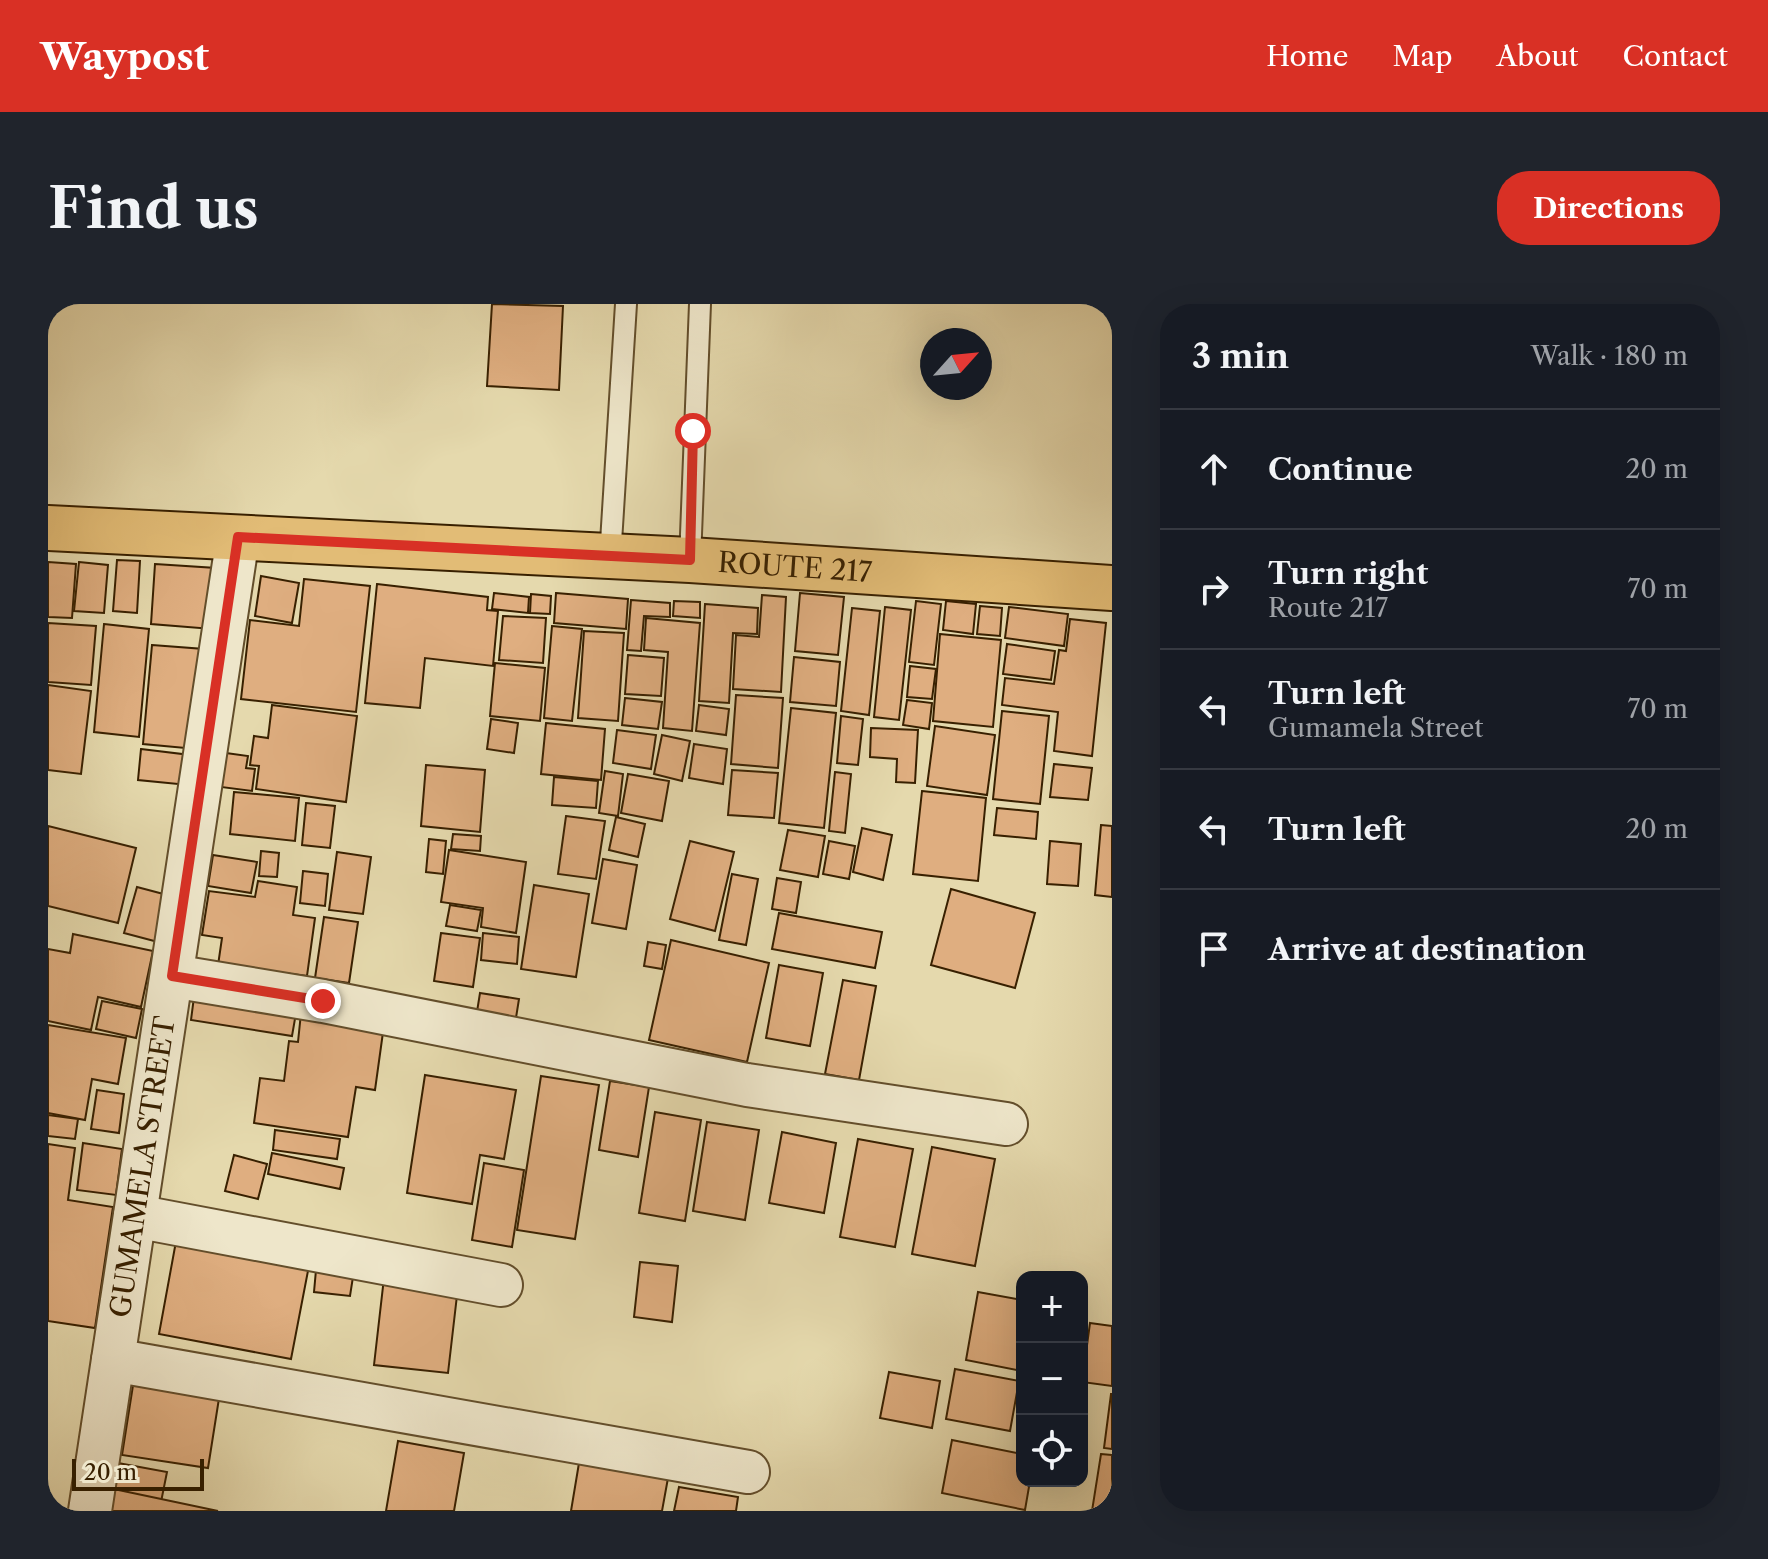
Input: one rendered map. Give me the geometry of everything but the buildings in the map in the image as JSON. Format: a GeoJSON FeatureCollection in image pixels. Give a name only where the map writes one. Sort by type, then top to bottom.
{"type":"FeatureCollection","features":[{"type":"Feature","properties":{"kind":"main road","name":"ROUTE 217"},"geometry":{"type":"LineString","coordinates":[[48,528],[690,560],[1112,588]]}},
{"type":"Feature","properties":{"kind":"street","name":"GUMAMELA STREET"},"geometry":{"type":"LineString","coordinates":[[90,1511],[238,537]]}},
{"type":"Feature","properties":{"kind":"street"},"geometry":{"type":"LineString","coordinates":[[172,976],[323,1001],[747,1085],[1006,1124]]}},
{"type":"Feature","properties":{"kind":"street"},"geometry":{"type":"LineString","coordinates":[[135,1216],[501,1285]]}},
{"type":"Feature","properties":{"kind":"street"},"geometry":{"type":"LineString","coordinates":[[113,1360],[748,1472]]}},
{"type":"Feature","properties":{"kind":"lane"},"geometry":{"type":"LineString","coordinates":[[610,558],[626,304]]}},
{"type":"Feature","properties":{"kind":"lane"},"geometry":{"type":"LineString","coordinates":[[690,560],[700,304]]}},
{"type":"Feature","properties":{"kind":"route"},"geometry":{"type":"LineString","coordinates":[[323,1001],[172,976],[238,537],[690,560],[693,431]]}}]}
